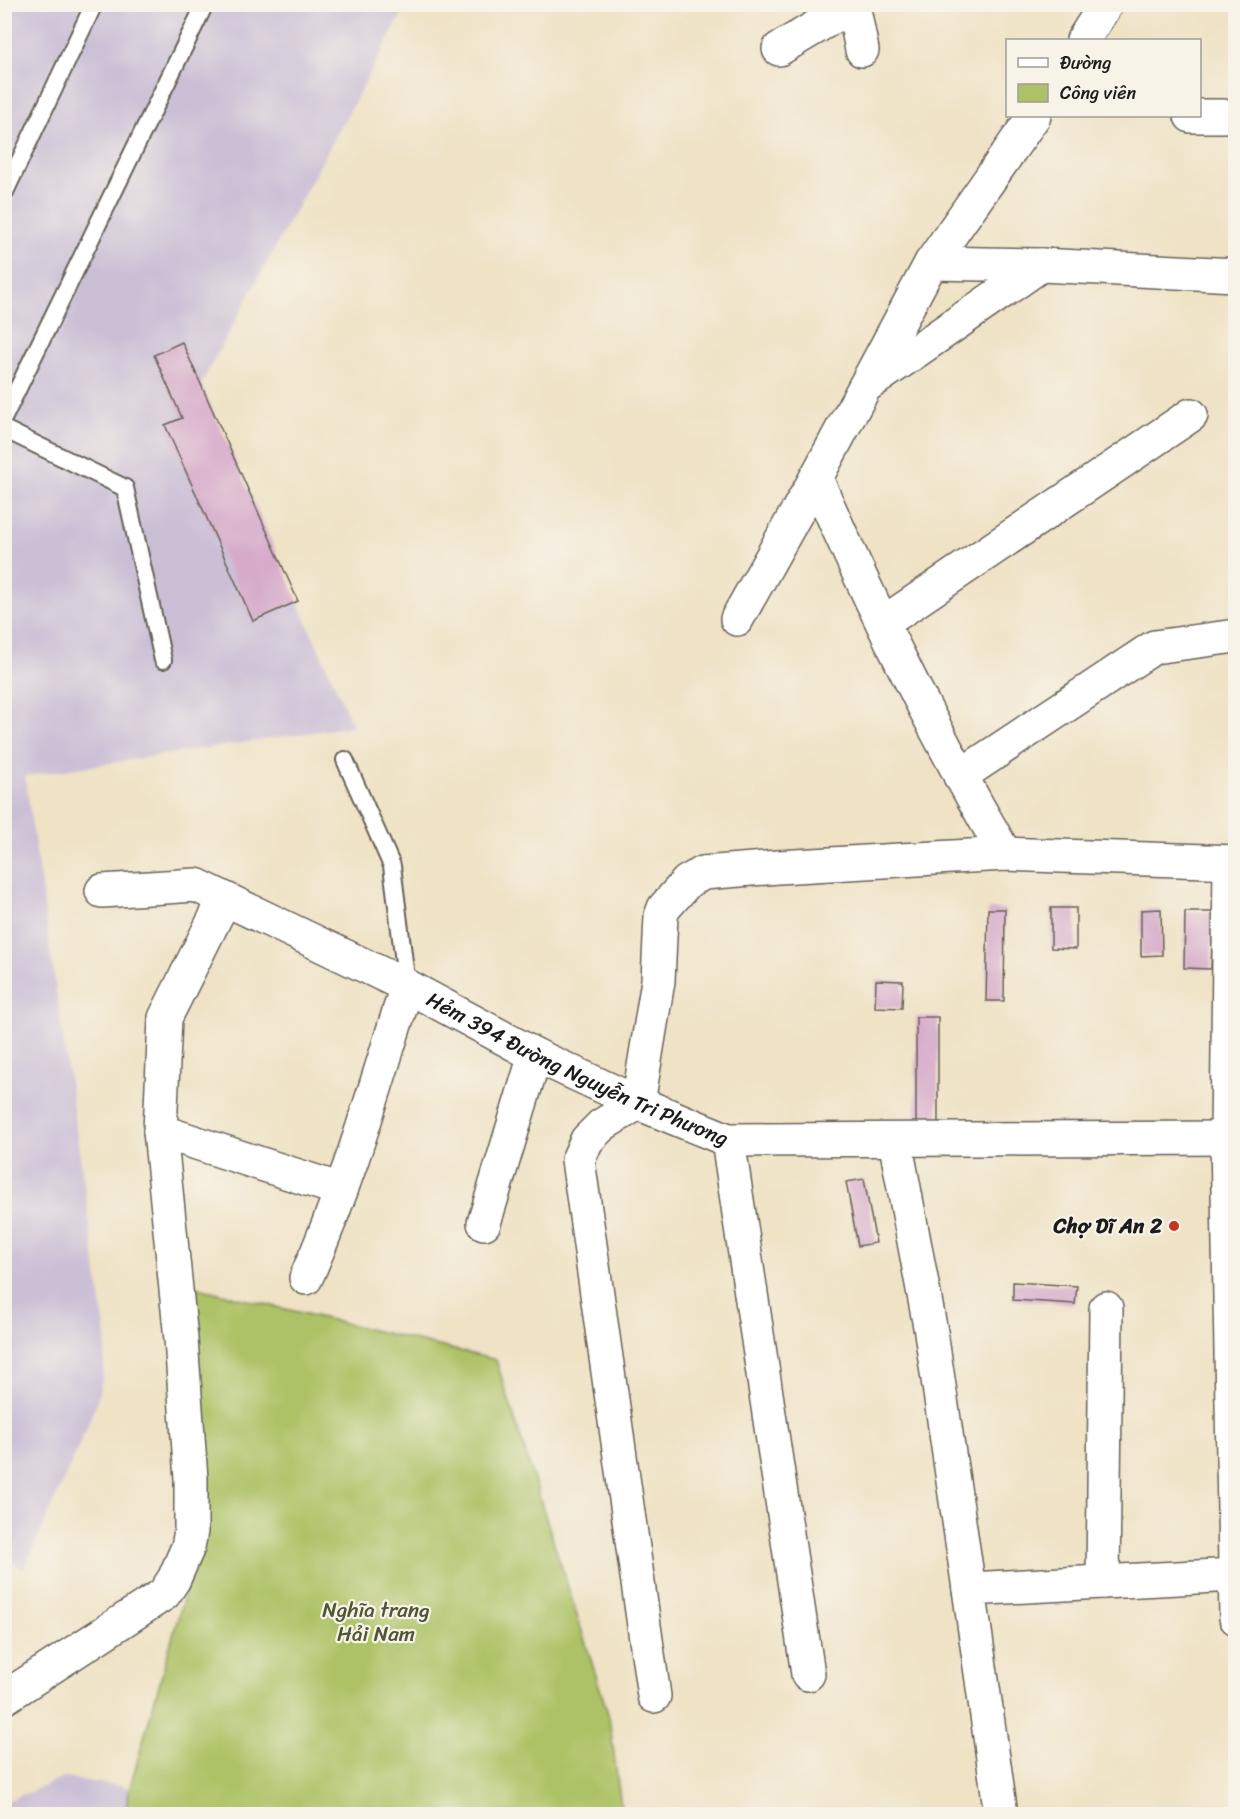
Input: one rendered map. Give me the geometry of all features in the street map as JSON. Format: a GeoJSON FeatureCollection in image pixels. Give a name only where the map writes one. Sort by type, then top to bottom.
{"type":"FeatureCollection","features":[{"type":"Feature","properties":{"kind":"street"},"geometry":{"type":"LineString","coordinates":[[1084,39],[1106,4]]}},
{"type":"Feature","properties":{"kind":"street"},"geometry":{"type":"LineString","coordinates":[[779,49],[853,5],[862,50]]}},
{"type":"Feature","properties":{"kind":"street"},"geometry":{"type":"LineString","coordinates":[[1201,116],[1223,116]]}},
{"type":"Feature","properties":{"kind":"street"},"geometry":{"type":"LineString","coordinates":[[737,619],[816,478],[931,263],[1033,117]]}},
{"type":"Feature","properties":{"kind":"street"},"geometry":{"type":"LineString","coordinates":[[931,263],[1041,265],[1235,275]]}},
{"type":"Feature","properties":{"kind":"street"},"geometry":{"type":"LineString","coordinates":[[865,386],[1041,265]]}},
{"type":"Feature","properties":{"kind":"street"},"geometry":{"type":"LineString","coordinates":[[883,623],[1191,415]]}},
{"type":"Feature","properties":{"kind":"street"},"geometry":{"type":"LineString","coordinates":[[816,478],[854,565],[883,623],[960,776],[1005,854]]}},
{"type":"Feature","properties":{"kind":"street"},"geometry":{"type":"LineString","coordinates":[[960,776],[1154,647],[1236,636]]}},
{"type":"Feature","properties":{"kind":"street"},"geometry":{"type":"LineString","coordinates":[[654,1696],[578,1160],[587,1140],[602,1125],[638,1103],[658,981],[661,916],[664,908],[687,882],[703,873],[1005,854],[1233,862],[1231,1138],[1236,1618]]}},
{"type":"Feature","properties":{"kind":"street"},"geometry":{"type":"LineString","coordinates":[[4,1698],[164,1594],[174,1579],[188,1547],[191,1531],[191,1479],[181,1339],[160,1131],[165,1018],[210,892],[102,891]]}},
{"type":"Feature","properties":{"kind":"street","name":"Hẻm 394 Đường Nguyễn Tri Phương"},"geometry":{"type":"LineString","coordinates":[[210,892],[407,986],[535,1055],[638,1103],[728,1140],[1231,1138]]}},
{"type":"Feature","properties":{"kind":"street"},"geometry":{"type":"LineString","coordinates":[[306,1278],[341,1190],[407,986]]}},
{"type":"Feature","properties":{"kind":"street"},"geometry":{"type":"LineString","coordinates":[[484,1223],[535,1055]]}},
{"type":"Feature","properties":{"kind":"street"},"geometry":{"type":"LineString","coordinates":[[160,1131],[341,1190]]}},
{"type":"Feature","properties":{"kind":"street"},"geometry":{"type":"LineString","coordinates":[[728,1140],[808,1674]]}},
{"type":"Feature","properties":{"kind":"street"},"geometry":{"type":"LineString","coordinates":[[896,1140],[931,1332],[1001,1815]]}},
{"type":"Feature","properties":{"kind":"street"},"geometry":{"type":"LineString","coordinates":[[1103,1582],[1106,1308]]}},
{"type":"Feature","properties":{"kind":"street"},"geometry":{"type":"LineString","coordinates":[[969,1590],[1235,1575]]}},
{"type":"Feature","properties":{"kind":"lane"},"geometry":{"type":"LineString","coordinates":[[4,194],[94,4]]}},
{"type":"Feature","properties":{"kind":"lane"},"geometry":{"type":"LineString","coordinates":[[4,417],[205,4]]}},
{"type":"Feature","properties":{"kind":"lane"},"geometry":{"type":"LineString","coordinates":[[4,429],[125,488],[163,660]]}},
{"type":"Feature","properties":{"kind":"lane"},"geometry":{"type":"LineString","coordinates":[[345,760],[392,866],[407,986]]}},
{"type":"Feature","properties":{"kind":"shaded area"},"geometry":{"type":"Polygon","coordinates":[[[4,5],[407,5],[201,384],[353,726],[25,776],[106,1336],[103,1375],[96,1404],[24,1569],[4,1559],[4,5]]]}},
{"type":"Feature","properties":{"kind":"shaded area"},"geometry":{"type":"Polygon","coordinates":[[[64,1778],[130,1787],[125,1814],[5,1814],[5,1802],[64,1778]]]}},
{"type":"Feature","properties":{"kind":"green space","name":"Nghĩa trang Hải Nam"},"geometry":{"type":"Polygon","coordinates":[[[194,1287],[496,1360],[609,1717],[622,1814],[125,1814],[130,1787],[199,1544],[194,1287]]]}},
{"type":"Feature","properties":{"kind":"building"},"geometry":{"type":"Polygon","coordinates":[[[182,342],[298,601],[253,621],[165,425],[182,418],[154,355],[182,342]]]}},
{"type":"Feature","properties":{"kind":"building"},"geometry":{"type":"Polygon","coordinates":[[[1051,908],[1076,908],[1076,949],[1051,948],[1051,908]]]}},
{"type":"Feature","properties":{"kind":"building"},"geometry":{"type":"Polygon","coordinates":[[[988,909],[1005,909],[1004,1001],[986,1001],[988,909]]]}},
{"type":"Feature","properties":{"kind":"building"},"geometry":{"type":"Polygon","coordinates":[[[1161,909],[1162,955],[1141,956],[1141,910],[1161,909]]]}},
{"type":"Feature","properties":{"kind":"building"},"geometry":{"type":"Polygon","coordinates":[[[1185,912],[1213,912],[1211,969],[1184,968],[1185,912]]]}},
{"type":"Feature","properties":{"kind":"building"},"geometry":{"type":"Polygon","coordinates":[[[876,980],[903,981],[902,1008],[875,1007],[876,980]]]}},
{"type":"Feature","properties":{"kind":"building"},"geometry":{"type":"Polygon","coordinates":[[[916,1017],[938,1017],[938,1132],[916,1132],[916,1017]]]}},
{"type":"Feature","properties":{"kind":"building"},"geometry":{"type":"Polygon","coordinates":[[[864,1179],[876,1243],[858,1246],[846,1182],[864,1179]]]}},
{"type":"Feature","properties":{"kind":"building"},"geometry":{"type":"Polygon","coordinates":[[[1013,1282],[1077,1286],[1075,1304],[1013,1300],[1013,1282]]]}},
{"type":"Feature","properties":{"kind":"place","name":"Chợ Dĩ An 2"},"geometry":{"type":"Point","coordinates":[1174,1226]}}]}
